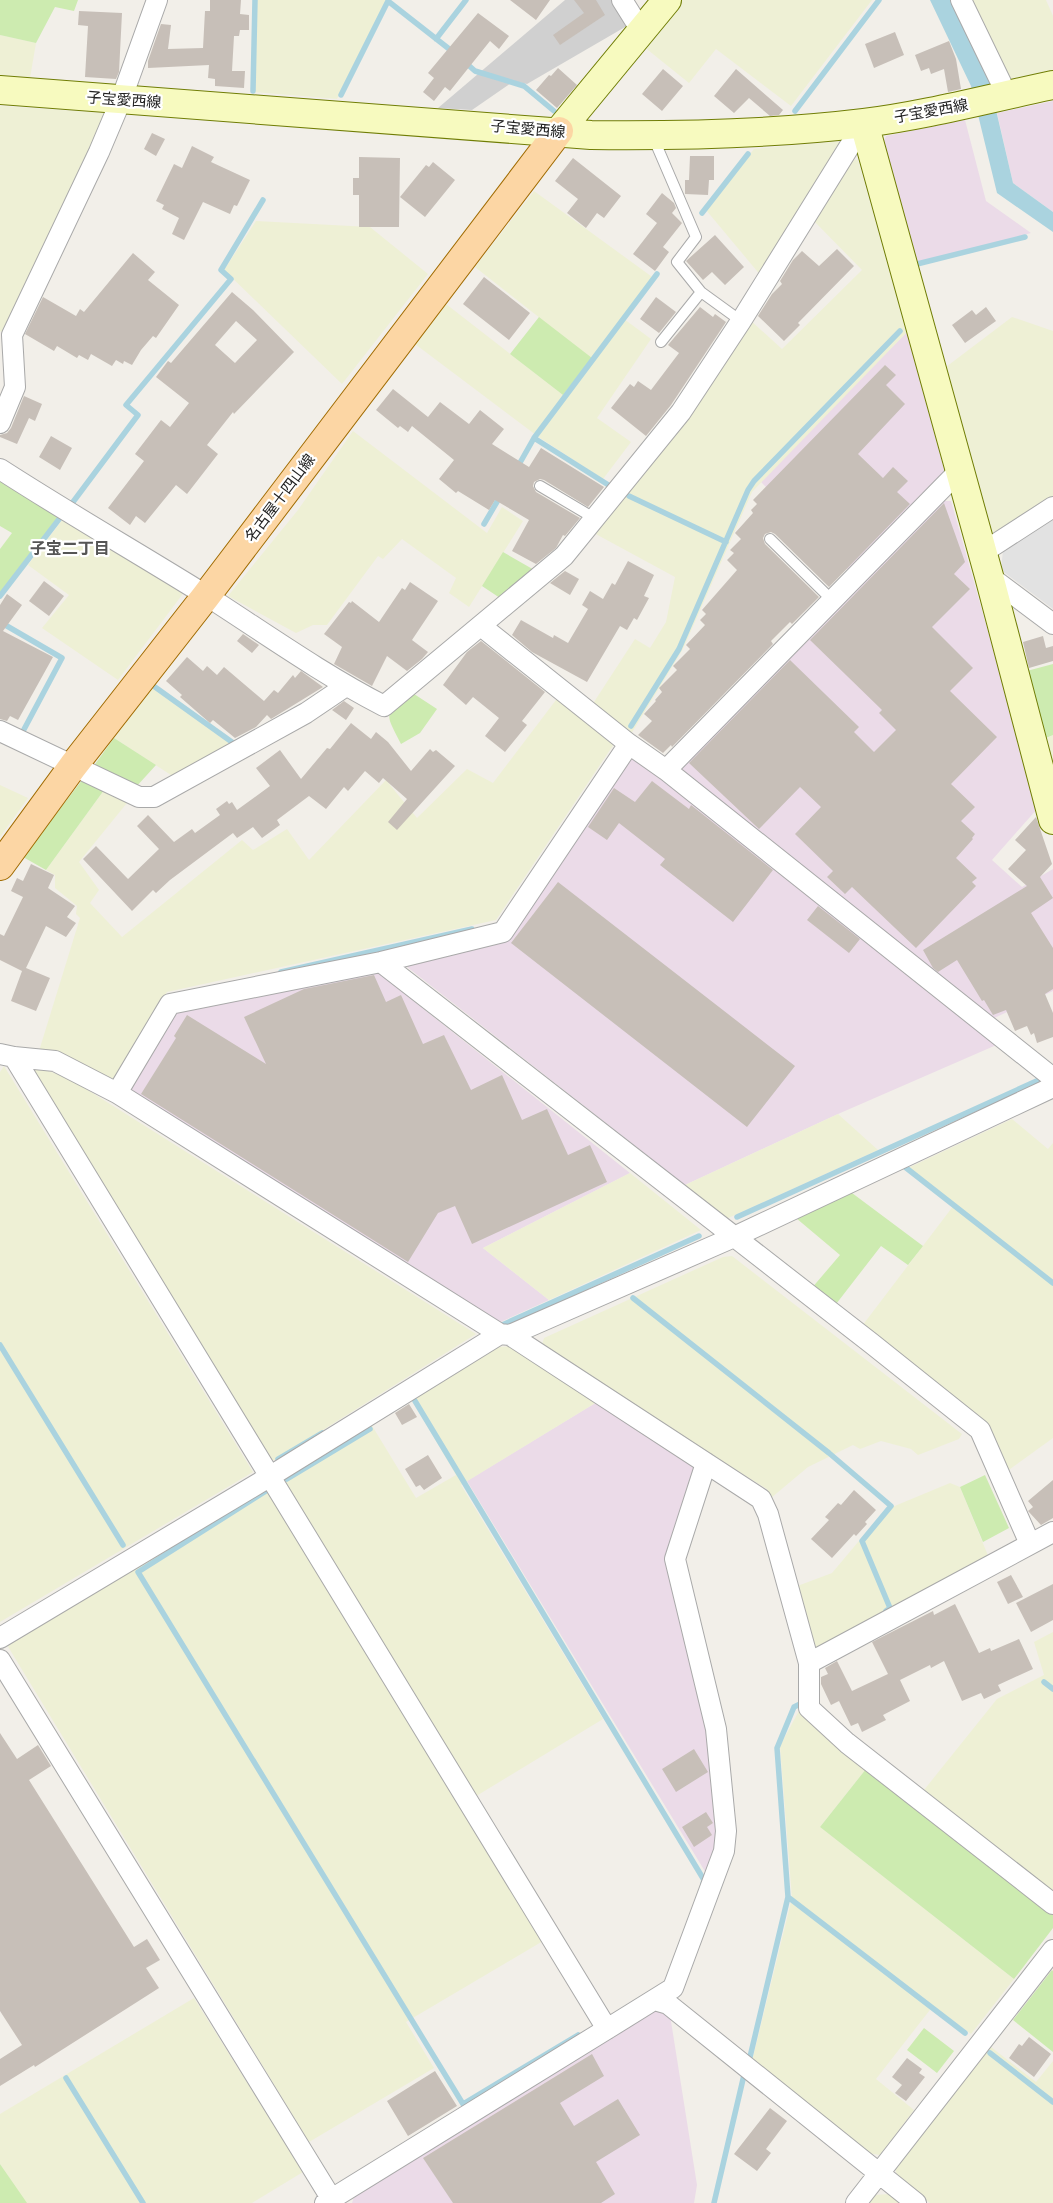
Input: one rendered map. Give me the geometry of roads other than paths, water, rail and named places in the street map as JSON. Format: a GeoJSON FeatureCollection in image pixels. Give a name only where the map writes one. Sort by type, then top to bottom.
{"type":"FeatureCollection","features":[{"type":"Feature","properties":{"kind":"main road"},"geometry":{"type":"LineString","coordinates":[[559,131],[667,0]]}},
{"type":"Feature","properties":{"kind":"main road","name":"子宝愛西線"},"geometry":{"type":"LineString","coordinates":[[0,90],[559,131],[591,135],[652,136],[785,130],[864,123],[968,105],[1053,85]]}},
{"type":"Feature","properties":{"kind":"main road"},"geometry":{"type":"LineString","coordinates":[[864,123],[986,564],[1053,820]]}},
{"type":"Feature","properties":{"kind":"main road","name":"名古屋十四山線"},"geometry":{"type":"LineString","coordinates":[[0,866],[73,766],[206,596],[559,131]]}},
{"type":"Feature","properties":{"kind":"street"},"geometry":{"type":"LineString","coordinates":[[0,423],[15,387],[12,335],[99,152],[121,100],[157,0]]}},
{"type":"Feature","properties":{"kind":"street"},"geometry":{"type":"LineString","coordinates":[[622,0],[642,32]]}},
{"type":"Feature","properties":{"kind":"street"},"geometry":{"type":"LineString","coordinates":[[961,0],[1007,95]]}},
{"type":"Feature","properties":{"kind":"street"},"geometry":{"type":"LineString","coordinates":[[0,469],[72,516],[206,596],[346,686],[384,706],[564,556],[681,412],[741,321],[864,123]]}},
{"type":"Feature","properties":{"kind":"street"},"geometry":{"type":"LineString","coordinates":[[666,770],[959,471]]}},
{"type":"Feature","properties":{"kind":"street"},"geometry":{"type":"LineString","coordinates":[[1053,507],[986,564],[1053,624]]}},
{"type":"Feature","properties":{"kind":"street"},"geometry":{"type":"LineString","coordinates":[[481,626],[629,744],[666,770],[1053,1078]]}},
{"type":"Feature","properties":{"kind":"street"},"geometry":{"type":"LineString","coordinates":[[0,731],[140,797],[154,797],[306,713],[346,686]]}},
{"type":"Feature","properties":{"kind":"street"},"geometry":{"type":"LineString","coordinates":[[117,1093],[170,1004],[381,962],[503,932],[629,744]]}},
{"type":"Feature","properties":{"kind":"street"},"geometry":{"type":"LineString","coordinates":[[381,962],[980,1430],[1030,1544]]}},
{"type":"Feature","properties":{"kind":"street"},"geometry":{"type":"LineString","coordinates":[[7,1056],[55,1061],[117,1093],[505,1334],[761,1499],[768,1514],[809,1663],[809,1708],[847,1743],[1053,1904]]}},
{"type":"Feature","properties":{"kind":"street"},"geometry":{"type":"LineString","coordinates":[[7,1056],[269,1477],[607,2029]]}},
{"type":"Feature","properties":{"kind":"street"},"geometry":{"type":"LineString","coordinates":[[0,1638],[505,1334],[734,1237],[1053,1087]]}},
{"type":"Feature","properties":{"kind":"street"},"geometry":{"type":"LineString","coordinates":[[0,1660],[330,2202],[673,1988],[724,1851],[726,1831],[716,1729],[675,1559],[706,1463]]}},
{"type":"Feature","properties":{"kind":"street"},"geometry":{"type":"LineString","coordinates":[[809,1663],[1053,1532]]}},
{"type":"Feature","properties":{"kind":"street"},"geometry":{"type":"LineString","coordinates":[[856,2203],[1053,1950]]}},
{"type":"Feature","properties":{"kind":"street"},"geometry":{"type":"LineString","coordinates":[[654,2000],[668,2004],[916,2203]]}},
{"type":"Feature","properties":{"kind":"lane"},"geometry":{"type":"LineString","coordinates":[[652,136],[696,237],[677,262],[701,292],[741,321]]}},
{"type":"Feature","properties":{"kind":"lane"},"geometry":{"type":"LineString","coordinates":[[660,342],[701,292]]}},
{"type":"Feature","properties":{"kind":"lane"},"geometry":{"type":"LineString","coordinates":[[540,486],[594,518]]}},
{"type":"Feature","properties":{"kind":"lane"},"geometry":{"type":"LineString","coordinates":[[770,540],[832,600]]}},
{"type":"Feature","properties":{"kind":"water"},"geometry":{"type":"Polygon","coordinates":[[[930,0],[952,0],[989,80],[1013,183],[1053,212],[1053,232],[997,193],[971,86],[930,0]]]}},
{"type":"Feature","properties":{"kind":"waterway"},"geometry":{"type":"LineString","coordinates":[[253,91],[255,0]]}},
{"type":"Feature","properties":{"kind":"waterway"},"geometry":{"type":"LineString","coordinates":[[436,39],[466,0]]}},
{"type":"Feature","properties":{"kind":"waterway"},"geometry":{"type":"LineString","coordinates":[[795,111],[879,0]]}},
{"type":"Feature","properties":{"kind":"waterway"},"geometry":{"type":"LineString","coordinates":[[341,95],[388,1],[453,52]]}},
{"type":"Feature","properties":{"kind":"waterway"},"geometry":{"type":"LineString","coordinates":[[466,63],[475,71],[524,86],[554,111]]}},
{"type":"Feature","properties":{"kind":"waterway"},"geometry":{"type":"LineString","coordinates":[[702,213],[748,154]]}},
{"type":"Feature","properties":{"kind":"waterway"},"geometry":{"type":"LineString","coordinates":[[73,502],[138,415],[126,405],[231,279],[221,270],[263,200]]}},
{"type":"Feature","properties":{"kind":"waterway"},"geometry":{"type":"LineString","coordinates":[[914,268],[913,265],[1025,237]]}},
{"type":"Feature","properties":{"kind":"waterway"},"geometry":{"type":"LineString","coordinates":[[534,438],[657,274]]}},
{"type":"Feature","properties":{"kind":"waterway"},"geometry":{"type":"LineString","coordinates":[[631,726],[679,649],[748,490],[754,481],[900,331]]}},
{"type":"Feature","properties":{"kind":"waterway"},"geometry":{"type":"LineString","coordinates":[[517,468],[534,438],[610,486]]}},
{"type":"Feature","properties":{"kind":"waterway"},"geometry":{"type":"LineString","coordinates":[[484,524],[501,495]]}},
{"type":"Feature","properties":{"kind":"waterway"},"geometry":{"type":"LineString","coordinates":[[629,496],[726,542]]}},
{"type":"Feature","properties":{"kind":"waterway"},"geometry":{"type":"LineString","coordinates":[[0,596],[63,514]]}},
{"type":"Feature","properties":{"kind":"waterway"},"geometry":{"type":"LineString","coordinates":[[0,622],[62,658],[21,735]]}},
{"type":"Feature","properties":{"kind":"waterway"},"geometry":{"type":"LineString","coordinates":[[155,687],[236,745]]}},
{"type":"Feature","properties":{"kind":"waterway"},"geometry":{"type":"LineString","coordinates":[[281,972],[472,929]]}},
{"type":"Feature","properties":{"kind":"waterway"},"geometry":{"type":"LineString","coordinates":[[737,1217],[1041,1079]]}},
{"type":"Feature","properties":{"kind":"waterway"},"geometry":{"type":"LineString","coordinates":[[905,1167],[1053,1283]]}},
{"type":"Feature","properties":{"kind":"waterway"},"geometry":{"type":"LineString","coordinates":[[500,1326],[699,1236]]}},
{"type":"Feature","properties":{"kind":"waterway"},"geometry":{"type":"LineString","coordinates":[[633,1298],[829,1453],[891,1506],[862,1541],[890,1608],[886,1611]]}},
{"type":"Feature","properties":{"kind":"waterway"},"geometry":{"type":"LineString","coordinates":[[0,1345],[123,1545]]}},
{"type":"Feature","properties":{"kind":"waterway"},"geometry":{"type":"LineString","coordinates":[[415,1401],[704,1880],[703,1884]]}},
{"type":"Feature","properties":{"kind":"waterway"},"geometry":{"type":"LineString","coordinates":[[287,1479],[370,1429]]}},
{"type":"Feature","properties":{"kind":"waterway"},"geometry":{"type":"LineString","coordinates":[[278,1459],[322,1433]]}},
{"type":"Feature","properties":{"kind":"waterway"},"geometry":{"type":"LineString","coordinates":[[266,1491],[138,1572],[463,2104],[578,2035]]}},
{"type":"Feature","properties":{"kind":"waterway"},"geometry":{"type":"LineString","coordinates":[[1044,1682],[1053,1689]]}},
{"type":"Feature","properties":{"kind":"waterway"},"geometry":{"type":"LineString","coordinates":[[750,2057],[788,1897],[777,1748],[794,1707],[800,1704]]}},
{"type":"Feature","properties":{"kind":"waterway"},"geometry":{"type":"LineString","coordinates":[[788,1897],[965,2033]]}},
{"type":"Feature","properties":{"kind":"waterway"},"geometry":{"type":"LineString","coordinates":[[990,2053],[1053,2102]]}},
{"type":"Feature","properties":{"kind":"waterway"},"geometry":{"type":"LineString","coordinates":[[714,2203],[744,2075]]}},
{"type":"Feature","properties":{"kind":"waterway"},"geometry":{"type":"LineString","coordinates":[[66,2078],[143,2203]]}},
{"type":"Feature","properties":{"kind":"district","name":"子宝二丁目"},"geometry":{"type":"Point","coordinates":[70,548]}}]}
